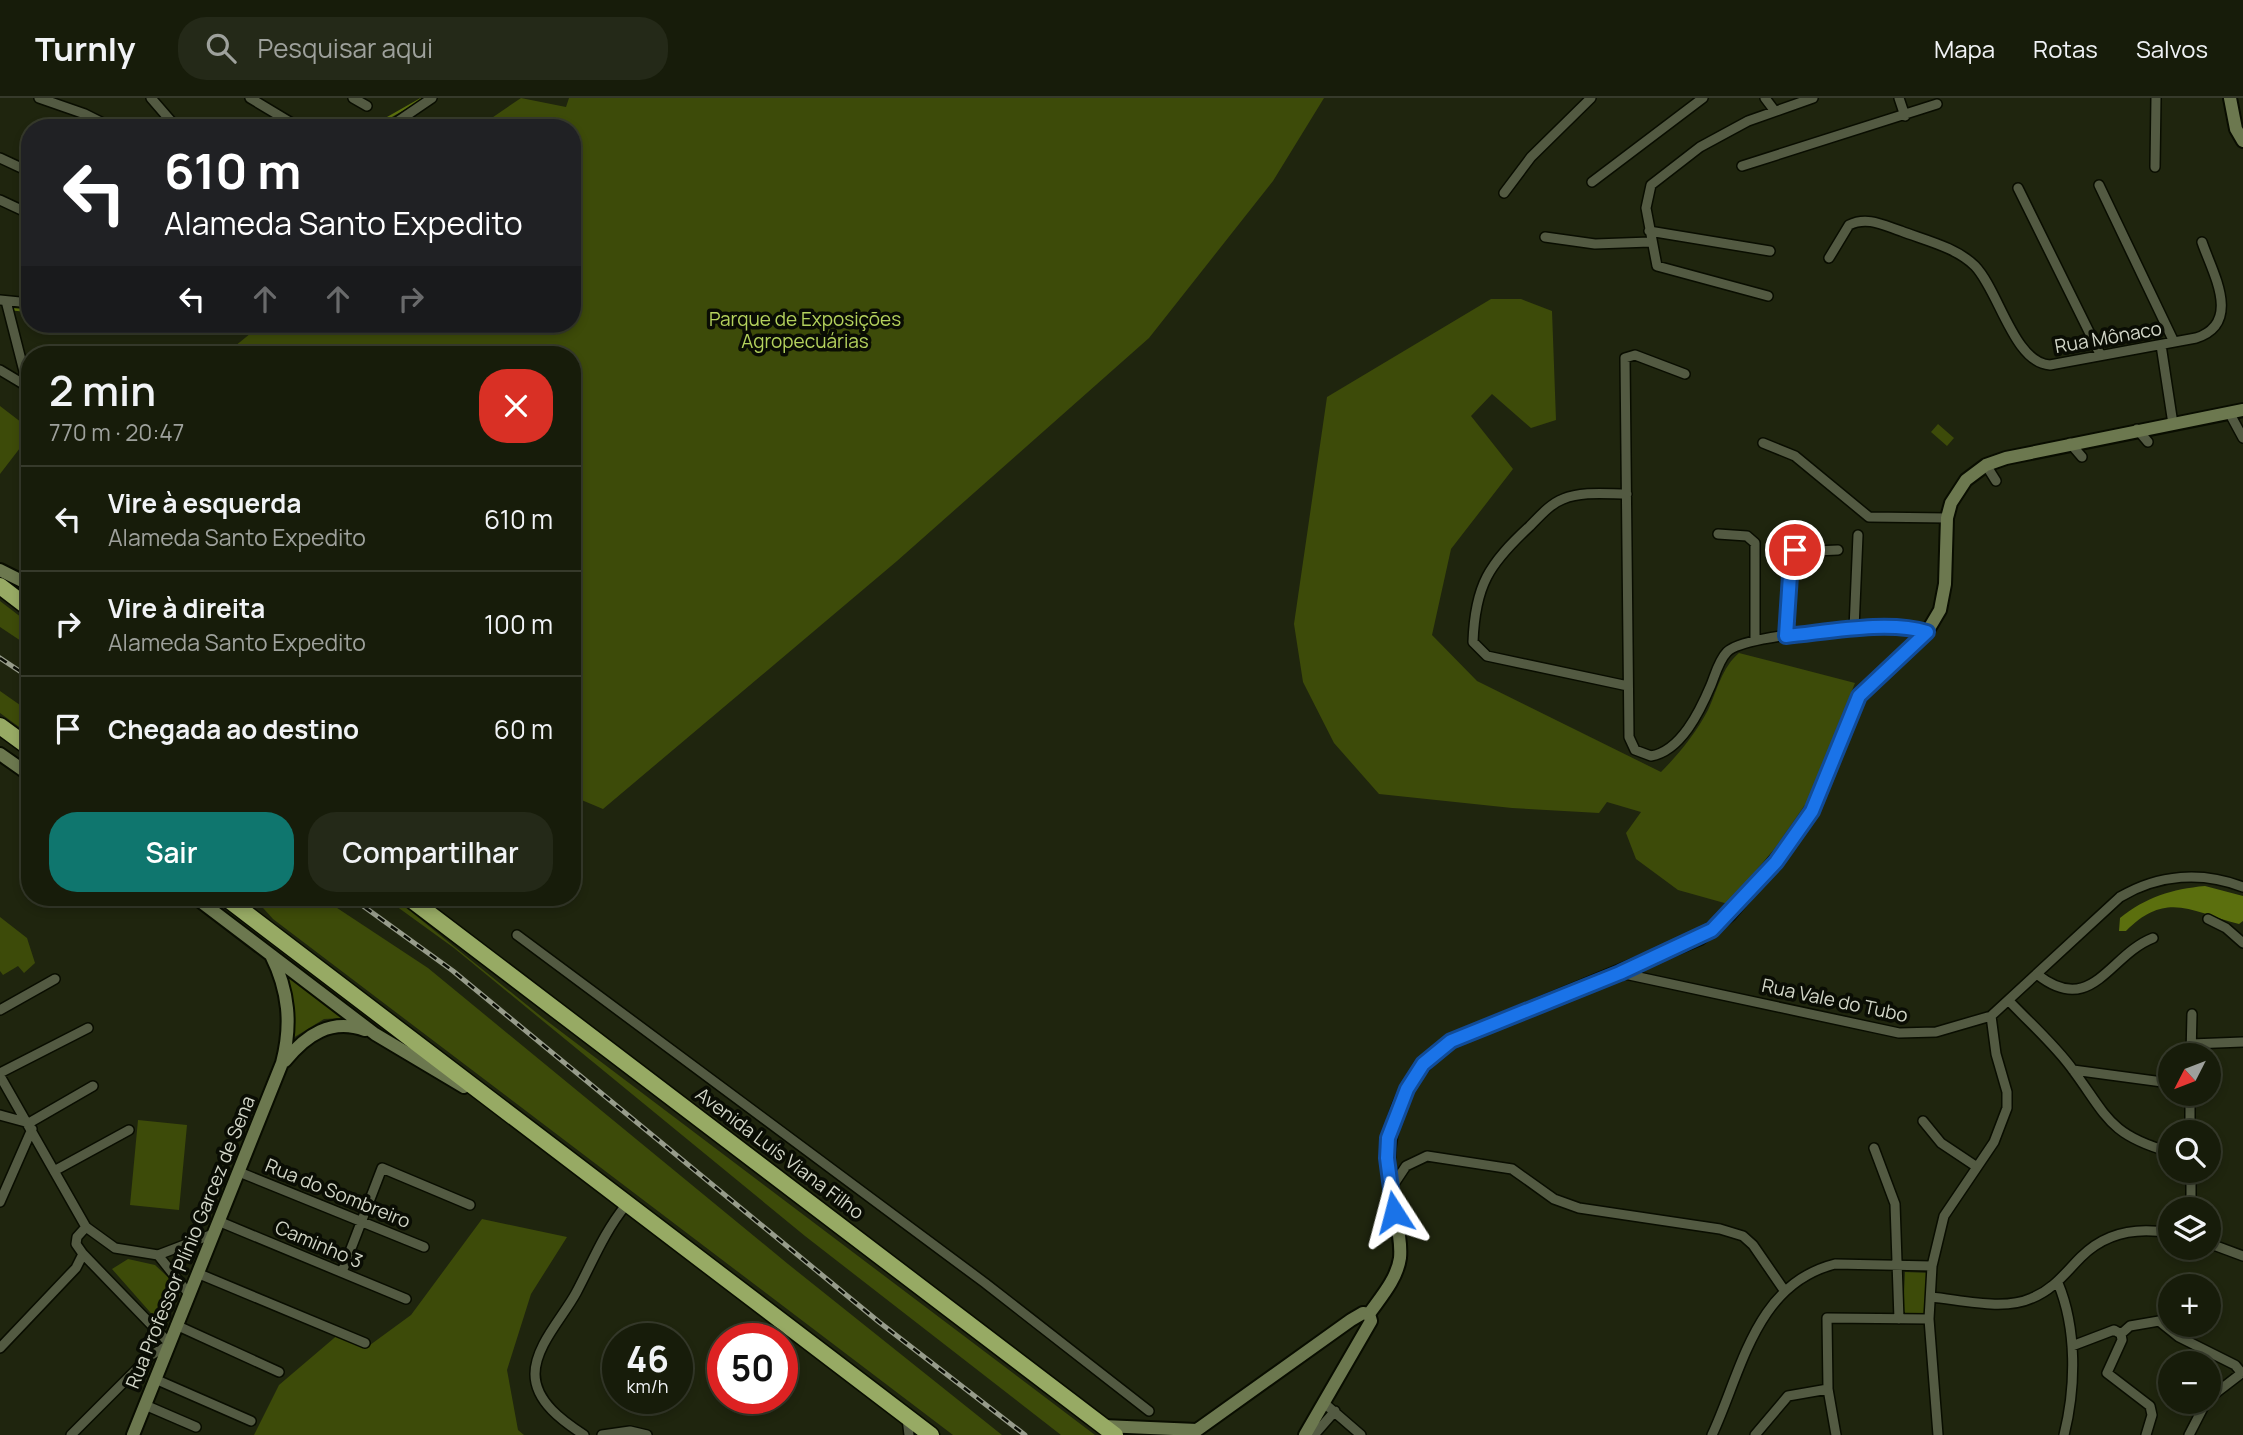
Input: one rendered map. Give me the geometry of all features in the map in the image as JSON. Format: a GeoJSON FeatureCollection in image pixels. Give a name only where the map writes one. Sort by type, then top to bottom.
{"type":"FeatureCollection","features":[{"type":"Feature","properties":{"kind":"highway"},"geometry":{"type":"LineString","coordinates":[[0,586],[21,602]]}},
{"type":"Feature","properties":{"kind":"highway"},"geometry":{"type":"LineString","coordinates":[[0,726],[21,741]]}},
{"type":"Feature","properties":{"kind":"highway"},"geometry":{"type":"LineString","coordinates":[[236,906],[931,1435]]}},
{"type":"Feature","properties":{"kind":"highway","name":"Avenida Luís Viana Filho"},"geometry":{"type":"LineString","coordinates":[[421,906],[1109,1431]]}},
{"type":"Feature","properties":{"kind":"main road"},"geometry":{"type":"LineString","coordinates":[[2230,98],[2234,120],[2243,141]]}},
{"type":"Feature","properties":{"kind":"main road"},"geometry":{"type":"LineString","coordinates":[[1305,1435],[1371,1321],[1370,1314],[1396,1273],[1401,1244],[1390,1190],[1388,1138],[1407,1089],[1423,1064],[1451,1041],[1620,973],[1712,930],[1768,871],[1812,811],[1859,696],[1927,632],[1940,610],[1945,584],[1947,519],[1955,490],[1986,465],[2070,443],[2243,410]]}},
{"type":"Feature","properties":{"kind":"main road"},"geometry":{"type":"LineString","coordinates":[[0,570],[21,580]]}},
{"type":"Feature","properties":{"kind":"main road"},"geometry":{"type":"LineString","coordinates":[[0,754],[21,769]]}},
{"type":"Feature","properties":{"kind":"main road"},"geometry":{"type":"LineString","coordinates":[[206,906],[375,1034],[513,1117]]}},
{"type":"Feature","properties":{"kind":"main road","name":"Rua Professor Plínio Garcez de Sena"},"geometry":{"type":"LineString","coordinates":[[134,1435],[282,1063],[289,1026],[288,1005],[283,984],[271,956]]}},
{"type":"Feature","properties":{"kind":"main road","name":"Rua Professor Plínio Garcez de Sena"},"geometry":{"type":"LineString","coordinates":[[282,1063],[298,1045],[327,1027],[349,1026],[375,1034]]}},
{"type":"Feature","properties":{"kind":"main road"},"geometry":{"type":"LineString","coordinates":[[1109,1431],[1153,1429],[1184,1432],[1203,1426],[1351,1320],[1363,1313],[1370,1314]]}},
{"type":"Feature","properties":{"kind":"street"},"geometry":{"type":"LineString","coordinates":[[39,98],[95,119]]}},
{"type":"Feature","properties":{"kind":"street"},"geometry":{"type":"LineString","coordinates":[[151,98],[169,119]]}},
{"type":"Feature","properties":{"kind":"street"},"geometry":{"type":"LineString","coordinates":[[250,98],[285,119]]}},
{"type":"Feature","properties":{"kind":"street"},"geometry":{"type":"LineString","coordinates":[[354,98],[367,106]]}},
{"type":"Feature","properties":{"kind":"street"},"geometry":{"type":"LineString","coordinates":[[401,119],[432,98]]}},
{"type":"Feature","properties":{"kind":"street"},"geometry":{"type":"LineString","coordinates":[[1504,193],[1531,157],[1591,98]]}},
{"type":"Feature","properties":{"kind":"street"},"geometry":{"type":"LineString","coordinates":[[1592,182],[1703,98]]}},
{"type":"Feature","properties":{"kind":"street"},"geometry":{"type":"LineString","coordinates":[[1765,98],[1774,110]]}},
{"type":"Feature","properties":{"kind":"street"},"geometry":{"type":"LineString","coordinates":[[1769,296],[1659,267],[1653,260],[1650,242],[1646,208],[1648,190],[1658,178],[1700,147],[1774,110],[1813,98]]}},
{"type":"Feature","properties":{"kind":"street"},"geometry":{"type":"LineString","coordinates":[[1899,98],[1905,116]]}},
{"type":"Feature","properties":{"kind":"street"},"geometry":{"type":"LineString","coordinates":[[2155,167],[2156,98]]}},
{"type":"Feature","properties":{"kind":"street"},"geometry":{"type":"LineString","coordinates":[[1742,166],[1937,104]]}},
{"type":"Feature","properties":{"kind":"street"},"geometry":{"type":"LineString","coordinates":[[0,158],[21,168]]}},
{"type":"Feature","properties":{"kind":"street"},"geometry":{"type":"LineString","coordinates":[[2099,185],[2174,342]]}},
{"type":"Feature","properties":{"kind":"street"},"geometry":{"type":"LineString","coordinates":[[2018,188],[2100,354]]}},
{"type":"Feature","properties":{"kind":"street"},"geometry":{"type":"LineString","coordinates":[[0,200],[21,210]]}},
{"type":"Feature","properties":{"kind":"street","name":"Rua Mônaco"},"geometry":{"type":"LineString","coordinates":[[1829,258],[1849,225],[1867,220],[1939,246],[1973,264],[1983,275],[2024,351],[2039,365],[2050,365],[2202,337],[2222,312],[2221,288],[2202,242]]}},
{"type":"Feature","properties":{"kind":"street"},"geometry":{"type":"LineString","coordinates":[[1649,231],[1770,251]]}},
{"type":"Feature","properties":{"kind":"street"},"geometry":{"type":"LineString","coordinates":[[1545,237],[1595,244],[1650,242]]}},
{"type":"Feature","properties":{"kind":"street"},"geometry":{"type":"LineString","coordinates":[[5,306],[21,369]]}},
{"type":"Feature","properties":{"kind":"street"},"geometry":{"type":"LineString","coordinates":[[2161,345],[2173,424]]}},
{"type":"Feature","properties":{"kind":"street"},"geometry":{"type":"LineString","coordinates":[[1685,374],[1634,355],[1625,358],[1628,686],[1630,744],[1635,750],[1651,756],[1661,754],[1698,713],[1724,654],[1739,644],[1755,639],[1854,629],[1915,628],[1927,632]]}},
{"type":"Feature","properties":{"kind":"street"},"geometry":{"type":"LineString","coordinates":[[0,370],[21,383]]}},
{"type":"Feature","properties":{"kind":"street"},"geometry":{"type":"LineString","coordinates":[[2230,414],[2243,438]]}},
{"type":"Feature","properties":{"kind":"street"},"geometry":{"type":"LineString","coordinates":[[2137,429],[2148,442]]}},
{"type":"Feature","properties":{"kind":"street"},"geometry":{"type":"LineString","coordinates":[[1763,443],[1795,456],[1869,517],[1947,519]]}},
{"type":"Feature","properties":{"kind":"street"},"geometry":{"type":"LineString","coordinates":[[2070,443],[2082,457]]}},
{"type":"Feature","properties":{"kind":"street"},"geometry":{"type":"LineString","coordinates":[[1986,465],[1996,481]]}},
{"type":"Feature","properties":{"kind":"street"},"geometry":{"type":"LineString","coordinates":[[1627,494],[1581,495],[1562,499],[1513,541],[1487,571],[1474,621],[1473,642],[1487,656],[1628,686]]}},
{"type":"Feature","properties":{"kind":"street"},"geometry":{"type":"LineString","coordinates":[[1718,534],[1747,536],[1755,543],[1755,639]]}},
{"type":"Feature","properties":{"kind":"street"},"geometry":{"type":"LineString","coordinates":[[1854,629],[1858,536]]}},
{"type":"Feature","properties":{"kind":"street"},"geometry":{"type":"LineString","coordinates":[[1786,636],[1792,552],[1838,550]]}},
{"type":"Feature","properties":{"kind":"street","name":"Rua Vale do Tubo"},"geometry":{"type":"LineString","coordinates":[[1620,973],[1911,1034],[1936,1032],[1992,1016],[2120,897],[2133,890],[2191,875],[2216,878],[2243,887]]}},
{"type":"Feature","properties":{"kind":"street"},"geometry":{"type":"LineString","coordinates":[[2208,919],[2239,932],[2243,943]]}},
{"type":"Feature","properties":{"kind":"street"},"geometry":{"type":"LineString","coordinates":[[517,935],[974,1275],[1146,1410],[1153,1429]]}},
{"type":"Feature","properties":{"kind":"street"},"geometry":{"type":"LineString","coordinates":[[2038,975],[2050,984],[2068,989],[2092,985],[2135,948],[2153,938]]}},
{"type":"Feature","properties":{"kind":"street"},"geometry":{"type":"LineString","coordinates":[[0,1010],[55,979]]}},
{"type":"Feature","properties":{"kind":"street"},"geometry":{"type":"LineString","coordinates":[[2010,1002],[2073,1070],[2113,1126],[2158,1147]]}},
{"type":"Feature","properties":{"kind":"street"},"geometry":{"type":"LineString","coordinates":[[2191,1043],[2192,1014]]}},
{"type":"Feature","properties":{"kind":"street"},"geometry":{"type":"LineString","coordinates":[[1938,1435],[1929,1319],[1932,1266],[1944,1216],[1994,1142],[2007,1108],[2007,1092],[1996,1054],[1992,1016]]}},
{"type":"Feature","properties":{"kind":"street"},"geometry":{"type":"LineString","coordinates":[[88,1028],[0,1074],[86,1227],[115,1248],[158,1255],[213,1234]]}},
{"type":"Feature","properties":{"kind":"street"},"geometry":{"type":"LineString","coordinates":[[2217,1043],[2243,1042]]}},
{"type":"Feature","properties":{"kind":"street"},"geometry":{"type":"LineString","coordinates":[[2073,1070],[2158,1081]]}},
{"type":"Feature","properties":{"kind":"street"},"geometry":{"type":"LineString","coordinates":[[0,1202],[30,1126],[93,1086]]}},
{"type":"Feature","properties":{"kind":"street"},"geometry":{"type":"LineString","coordinates":[[0,1115],[30,1126]]}},
{"type":"Feature","properties":{"kind":"street"},"geometry":{"type":"LineString","coordinates":[[1923,1121],[1941,1143],[1977,1167]]}},
{"type":"Feature","properties":{"kind":"street"},"geometry":{"type":"LineString","coordinates":[[54,1171],[129,1130]]}},
{"type":"Feature","properties":{"kind":"street"},"geometry":{"type":"LineString","coordinates":[[1874,1148],[1895,1204],[1899,1319]]}},
{"type":"Feature","properties":{"kind":"street"},"geometry":{"type":"LineString","coordinates":[[1390,1190],[1406,1166],[1427,1156],[1512,1169],[1566,1204],[1720,1229],[1744,1236],[1754,1245],[1784,1290]]}},
{"type":"Feature","properties":{"kind":"street"},"geometry":{"type":"LineString","coordinates":[[342,1272],[382,1168],[470,1205]]}},
{"type":"Feature","properties":{"kind":"street","name":"Rua do Sombreiro"},"geometry":{"type":"LineString","coordinates":[[239,1172],[424,1247]]}},
{"type":"Feature","properties":{"kind":"street"},"geometry":{"type":"LineString","coordinates":[[584,1435],[558,1416],[543,1398],[535,1373],[544,1346],[576,1293],[607,1230],[626,1205]]}},
{"type":"Feature","properties":{"kind":"street","name":"Caminho 3"},"geometry":{"type":"LineString","coordinates":[[218,1221],[406,1299]]}},
{"type":"Feature","properties":{"kind":"street"},"geometry":{"type":"LineString","coordinates":[[71,1435],[150,1356],[169,1344],[83,1254],[76,1244],[76,1237],[86,1227]]}},
{"type":"Feature","properties":{"kind":"street"},"geometry":{"type":"LineString","coordinates":[[1931,1297],[2014,1304],[2031,1299],[2058,1283],[2083,1254],[2128,1230],[2158,1232]]}},
{"type":"Feature","properties":{"kind":"street"},"geometry":{"type":"LineString","coordinates":[[2221,1248],[2243,1256]]}},
{"type":"Feature","properties":{"kind":"street"},"geometry":{"type":"LineString","coordinates":[[0,1348],[70,1275],[83,1254]]}},
{"type":"Feature","properties":{"kind":"street"},"geometry":{"type":"LineString","coordinates":[[158,1255],[189,1294]]}},
{"type":"Feature","properties":{"kind":"street"},"geometry":{"type":"LineString","coordinates":[[1712,1435],[1734,1386],[1750,1339],[1761,1318],[1784,1290],[1821,1268],[1835,1264],[1932,1266]]}},
{"type":"Feature","properties":{"kind":"street"},"geometry":{"type":"LineString","coordinates":[[197,1273],[365,1343]]}},
{"type":"Feature","properties":{"kind":"street"},"geometry":{"type":"LineString","coordinates":[[2058,1283],[2066,1301],[2072,1346],[2072,1391],[2064,1435]]}},
{"type":"Feature","properties":{"kind":"street"},"geometry":{"type":"LineString","coordinates":[[1836,1435],[1828,1389],[1827,1318],[1929,1319]]}},
{"type":"Feature","properties":{"kind":"street"},"geometry":{"type":"LineString","coordinates":[[2121,1334],[2130,1326],[2159,1321],[2179,1337],[2235,1365],[2242,1372],[2221,1390]]}},
{"type":"Feature","properties":{"kind":"street"},"geometry":{"type":"LineString","coordinates":[[176,1325],[279,1372]]}},
{"type":"Feature","properties":{"kind":"street"},"geometry":{"type":"LineString","coordinates":[[2072,1346],[2115,1330],[2121,1334],[2122,1340],[2107,1373],[2150,1406],[2152,1415],[2146,1435]]}},
{"type":"Feature","properties":{"kind":"street"},"geometry":{"type":"LineString","coordinates":[[155,1379],[251,1421]]}},
{"type":"Feature","properties":{"kind":"street"},"geometry":{"type":"LineString","coordinates":[[1755,1435],[1787,1396],[1828,1389]]}},
{"type":"Feature","properties":{"kind":"street"},"geometry":{"type":"LineString","coordinates":[[1324,1403],[1361,1435]]}},
{"type":"Feature","properties":{"kind":"street"},"geometry":{"type":"LineString","coordinates":[[145,1405],[196,1427]]}},
{"type":"Feature","properties":{"kind":"street"},"geometry":{"type":"LineString","coordinates":[[1314,1435],[1335,1411]]}},
{"type":"Feature","properties":{"kind":"street"},"geometry":{"type":"LineString","coordinates":[[2189,1435],[2200,1414]]}},
{"type":"Feature","properties":{"kind":"street"},"geometry":{"type":"LineString","coordinates":[[907,1416],[909,1435]]}},
{"type":"Feature","properties":{"kind":"street"},"geometry":{"type":"LineString","coordinates":[[601,1435],[630,1432],[647,1435]]}},
{"type":"Feature","properties":{"kind":"green space","name":"Parque de Exposições Agropecuárias"},"geometry":{"type":"Polygon","coordinates":[[[521,98],[566,107],[569,98],[1324,98],[1273,181],[1149,338],[897,561],[603,809],[581,800],[581,346],[235,346],[251,333],[581,333],[581,119],[490,119],[521,98]]]}},
{"type":"Feature","properties":{"kind":"green space"},"geometry":{"type":"Polygon","coordinates":[[[1491,299],[1521,299],[1552,311],[1556,420],[1531,428],[1492,394],[1471,416],[1513,469],[1451,549],[1432,635],[1477,681],[1661,772],[1681,751],[1698,727],[1724,672],[1739,653],[1855,683],[1807,802],[1769,857],[1728,904],[1678,890],[1636,859],[1626,833],[1641,812],[1607,802],[1599,813],[1512,808],[1379,794],[1334,743],[1303,682],[1294,624],[1327,397],[1491,299]]]}},
{"type":"Feature","properties":{"kind":"green space"},"geometry":{"type":"Polygon","coordinates":[[[0,406],[21,422],[21,447],[0,474],[0,406]]]}},
{"type":"Feature","properties":{"kind":"green space"},"geometry":{"type":"Polygon","coordinates":[[[1938,424],[1954,438],[1947,446],[1931,432],[1938,424]]]}},
{"type":"Feature","properties":{"kind":"green space"},"geometry":{"type":"Polygon","coordinates":[[[0,601],[21,617],[21,641],[0,627],[0,601]]]}},
{"type":"Feature","properties":{"kind":"green space"},"geometry":{"type":"Polygon","coordinates":[[[0,691],[21,706],[21,728],[0,713],[0,691]]]}},
{"type":"Feature","properties":{"kind":"green space"},"geometry":{"type":"Polygon","coordinates":[[[261,906],[334,906],[428,968],[788,1264],[1002,1435],[953,1435],[273,919],[261,906]]]}},
{"type":"Feature","properties":{"kind":"green space"},"geometry":{"type":"Polygon","coordinates":[[[396,906],[404,906],[543,1018],[1095,1435],[1061,1435],[805,1236],[454,948],[396,906]]]}},
{"type":"Feature","properties":{"kind":"green space"},"geometry":{"type":"Polygon","coordinates":[[[0,917],[27,938],[35,963],[24,973],[18,966],[3,975],[0,971],[0,917]]]}},
{"type":"Feature","properties":{"kind":"green space"},"geometry":{"type":"Polygon","coordinates":[[[285,971],[344,1018],[324,1019],[293,1038],[285,971]]]}},
{"type":"Feature","properties":{"kind":"green space"},"geometry":{"type":"Polygon","coordinates":[[[138,1120],[187,1125],[179,1210],[130,1205],[138,1120]]]}},
{"type":"Feature","properties":{"kind":"green space"},"geometry":{"type":"Polygon","coordinates":[[[482,1219],[567,1237],[531,1294],[507,1370],[518,1430],[524,1435],[254,1435],[279,1385],[340,1333],[370,1345],[411,1315],[482,1219]]]}},
{"type":"Feature","properties":{"kind":"green space"},"geometry":{"type":"Polygon","coordinates":[[[128,1259],[155,1265],[172,1281],[175,1298],[165,1329],[112,1269],[128,1259]]]}},
{"type":"Feature","properties":{"kind":"green space"},"geometry":{"type":"Polygon","coordinates":[[[1905,1272],[1928,1273],[1926,1315],[1903,1314],[1905,1272]]]}},
{"type":"Feature","properties":{"kind":"shaded area"},"geometry":{"type":"Polygon","coordinates":[[[2205,886],[2243,896],[2243,921],[2239,924],[2194,910],[2168,907],[2141,918],[2126,931],[2119,931],[2120,918],[2150,899],[2181,889],[2205,886]]]}},
{"type":"Feature","properties":{"kind":"waterway"},"geometry":{"type":"LineString","coordinates":[[386,119],[423,98]]}},
{"type":"Feature","properties":{"kind":"waterway"},"geometry":{"type":"LineString","coordinates":[[10,309],[21,310]]}},
{"type":"Feature","properties":{"kind":"railway"},"geometry":{"type":"LineString","coordinates":[[0,658],[21,672]]}},
{"type":"Feature","properties":{"kind":"railway"},"geometry":{"type":"LineString","coordinates":[[363,906],[453,971],[879,1322],[1025,1435]]}},
{"type":"Feature","properties":{"kind":"route"},"geometry":{"type":"LineString","coordinates":[[1394,1212],[1387,1158],[1388,1138],[1407,1089],[1423,1064],[1451,1041],[1620,973],[1700,938],[1712,930],[1776,862],[1812,811],[1859,696],[1927,632],[1915,628],[1854,629],[1786,636],[1791,560],[1795,550]]}}]}
